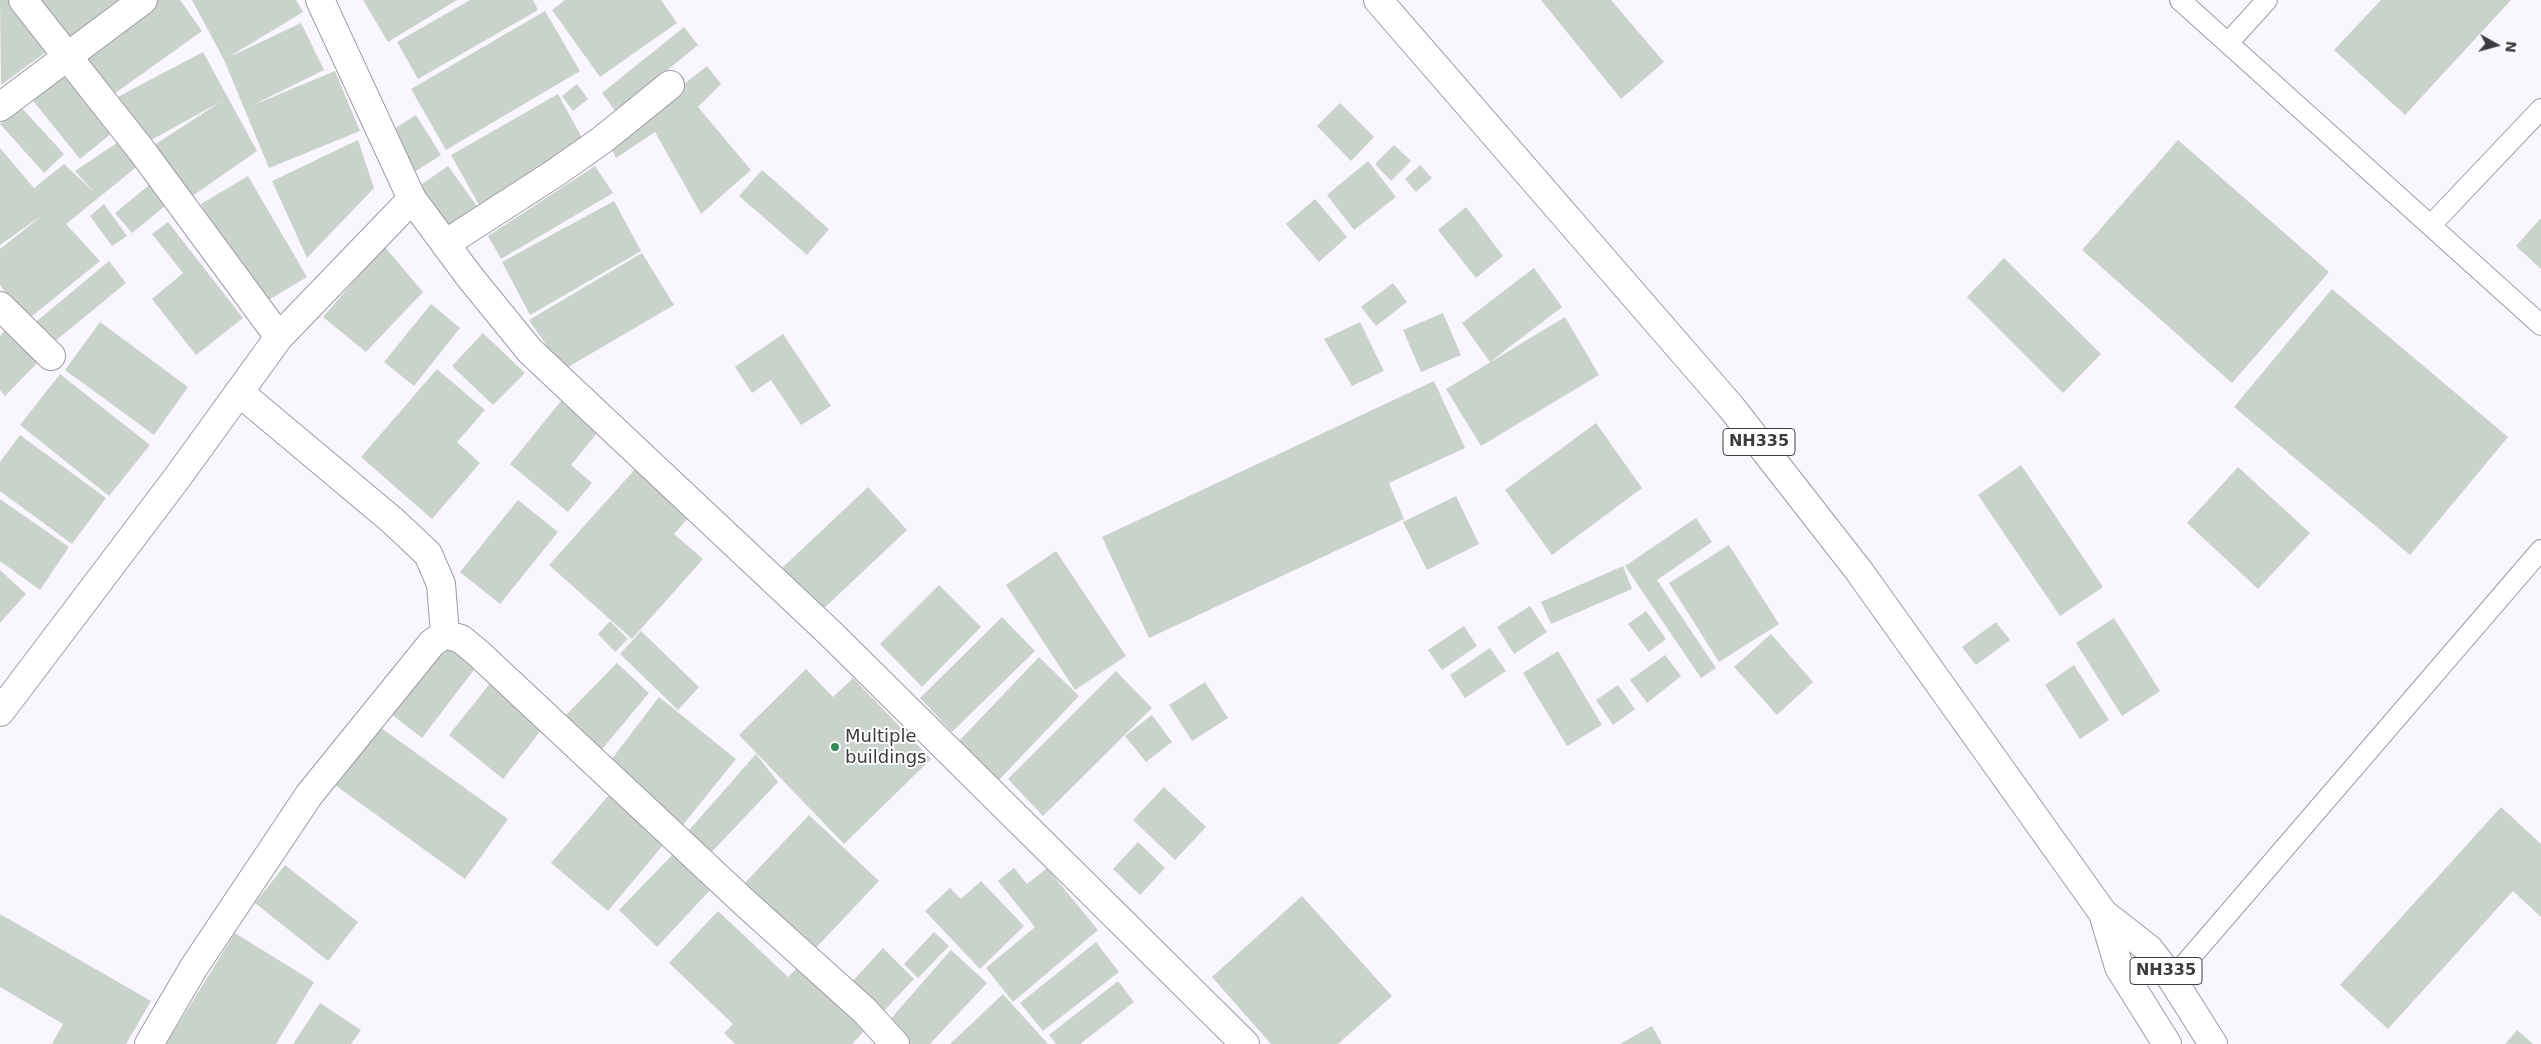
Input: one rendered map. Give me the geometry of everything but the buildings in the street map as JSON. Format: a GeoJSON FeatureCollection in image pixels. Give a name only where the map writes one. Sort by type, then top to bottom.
{"type":"FeatureCollection","features":[{"type":"Feature","properties":{"kind":"main road"},"geometry":{"type":"LineString","coordinates":[[23,0],[142,151],[279,337]]}},
{"type":"Feature","properties":{"kind":"main road"},"geometry":{"type":"LineString","coordinates":[[0,107],[143,0]]}},
{"type":"Feature","properties":{"kind":"main road"},"geometry":{"type":"LineString","coordinates":[[320,0],[412,199],[445,244],[530,350],[838,641],[1245,1044]]}},
{"type":"Feature","properties":{"kind":"main road","name":"NH335"},"geometry":{"type":"LineString","coordinates":[[1378,0],[1731,407],[1859,571],[2103,913],[2149,949],[2172,979],[2212,1044]]}},
{"type":"Feature","properties":{"kind":"main road"},"geometry":{"type":"LineString","coordinates":[[445,244],[555,173],[602,140],[670,85]]}},
{"type":"Feature","properties":{"kind":"main road"},"geometry":{"type":"LineString","coordinates":[[0,712],[279,337],[412,199]]}},
{"type":"Feature","properties":{"kind":"main road"},"geometry":{"type":"LineString","coordinates":[[0,306],[51,356]]}},
{"type":"Feature","properties":{"kind":"main road"},"geometry":{"type":"LineString","coordinates":[[239,392],[393,521],[428,554],[441,584],[445,634]]}},
{"type":"Feature","properties":{"kind":"main road"},"geometry":{"type":"LineString","coordinates":[[149,1044],[194,967],[309,795],[432,643],[445,634]]}},
{"type":"Feature","properties":{"kind":"main road"},"geometry":{"type":"LineString","coordinates":[[445,634],[461,639],[478,653],[744,902],[865,1012],[895,1044]]}},
{"type":"Feature","properties":{"kind":"main road","name":"NH335"},"geometry":{"type":"LineString","coordinates":[[2103,913],[2119,967],[2167,1044]]}},
{"type":"Feature","properties":{"kind":"lane"},"geometry":{"type":"LineString","coordinates":[[2180,0],[2541,325]]}},
{"type":"Feature","properties":{"kind":"lane"},"geometry":{"type":"LineString","coordinates":[[2228,43],[2267,0]]}},
{"type":"Feature","properties":{"kind":"lane"},"geometry":{"type":"LineString","coordinates":[[2431,225],[2541,110]]}},
{"type":"Feature","properties":{"kind":"lane"},"geometry":{"type":"LineString","coordinates":[[2172,979],[2541,550]]}},
{"type":"Feature","properties":{"kind":"place","name":"Multiple buildings"},"geometry":{"type":"Point","coordinates":[835,747]}}]}
